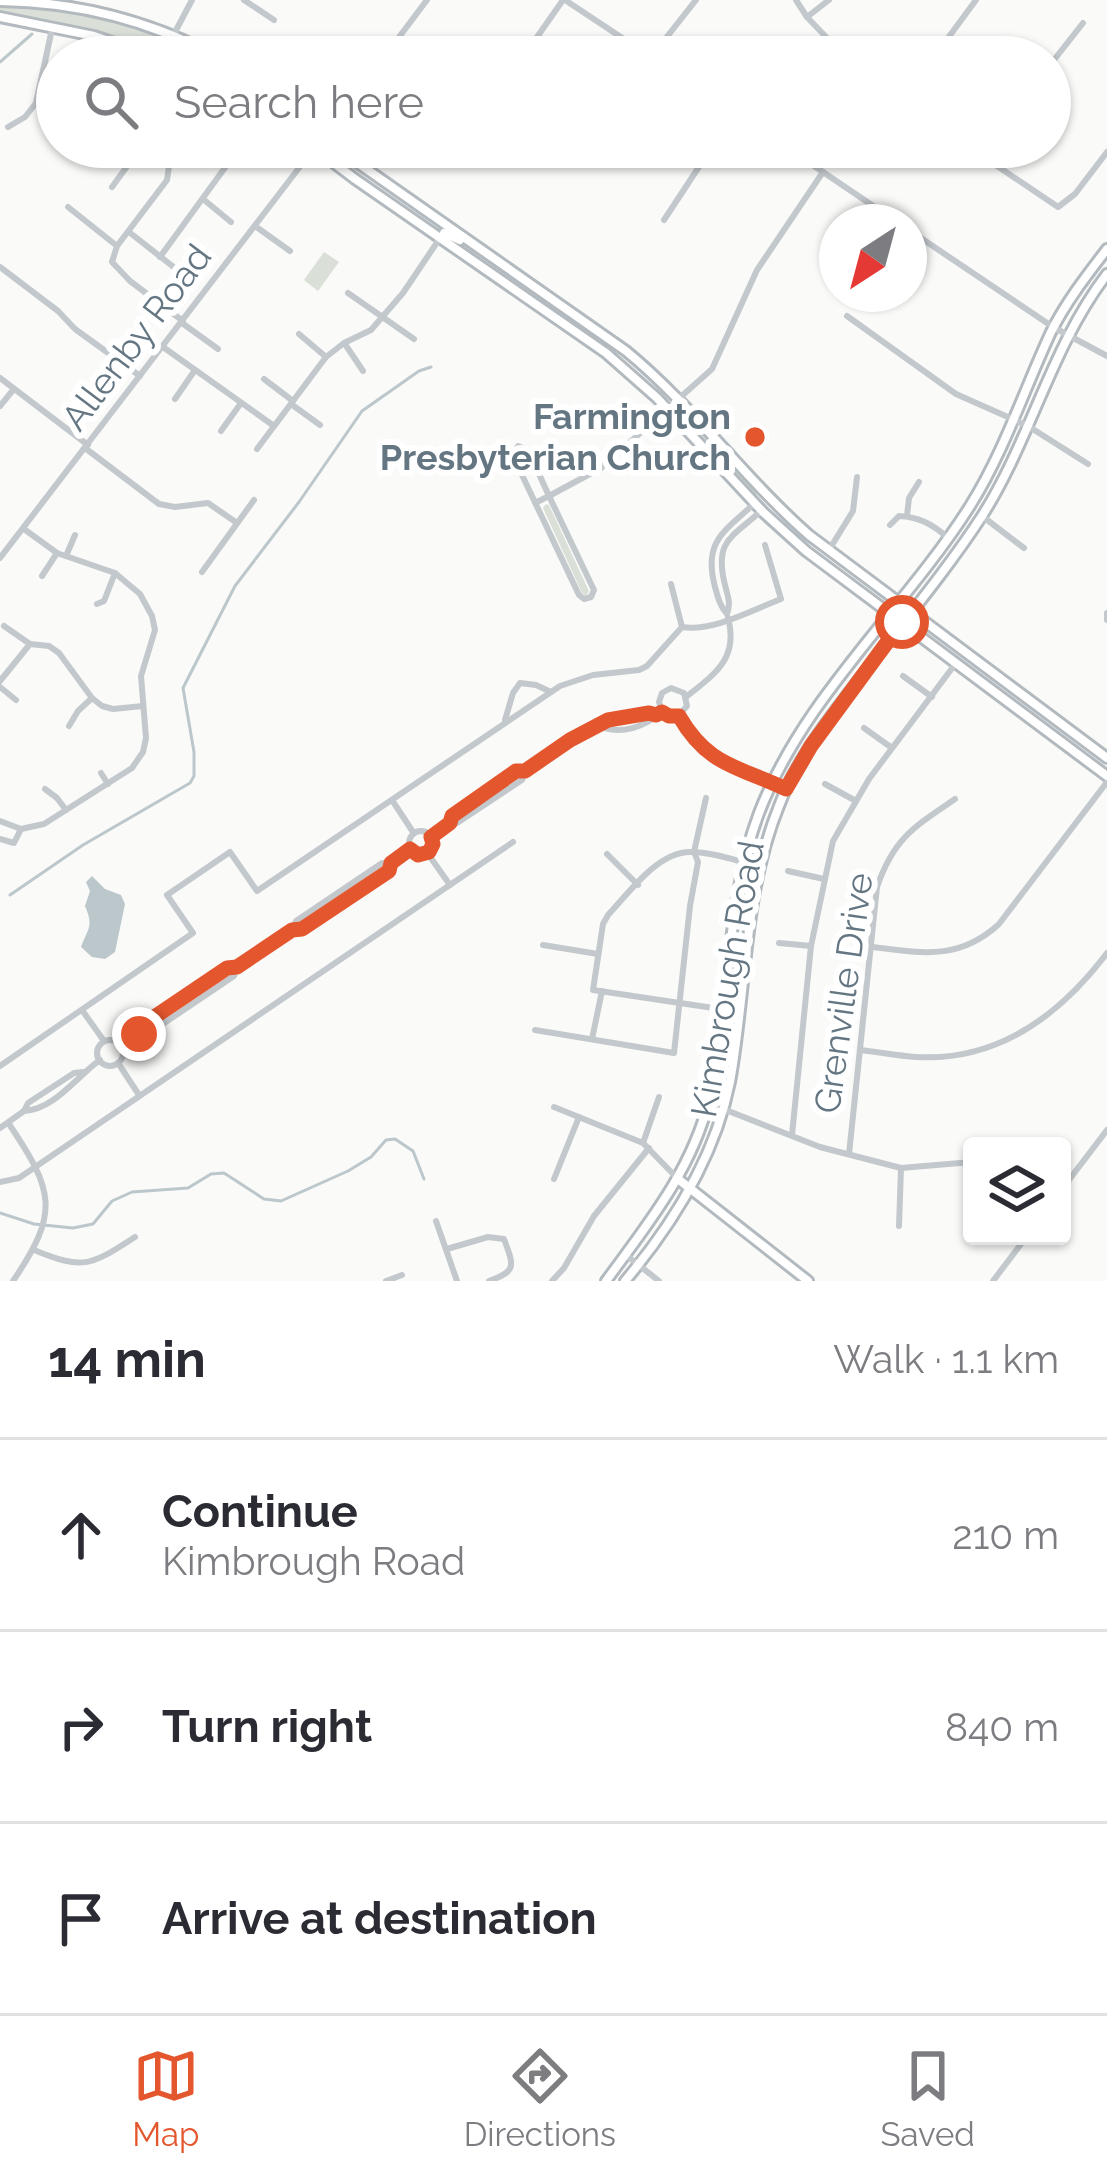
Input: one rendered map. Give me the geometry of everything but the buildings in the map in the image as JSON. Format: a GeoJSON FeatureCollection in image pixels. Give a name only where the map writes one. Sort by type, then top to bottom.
{"type":"FeatureCollection","features":[{"type":"Feature","properties":{"kind":"main road"},"geometry":{"type":"LineString","coordinates":[[0,1],[89,4],[178,36]]}},
{"type":"Feature","properties":{"kind":"main road"},"geometry":{"type":"LineString","coordinates":[[0,17],[93,36]]}},
{"type":"Feature","properties":{"kind":"main road"},"geometry":{"type":"LineString","coordinates":[[346,168],[444,233],[606,353],[761,502],[1107,758]]}},
{"type":"Feature","properties":{"kind":"main road"},"geometry":{"type":"LineString","coordinates":[[358,168],[377,176]]}},
{"type":"Feature","properties":{"kind":"main road"},"geometry":{"type":"LineString","coordinates":[[365,168],[444,233],[503,264],[626,351],[678,400],[806,551],[1107,779]]}},
{"type":"Feature","properties":{"kind":"main road","name":"Kimbrough Road"},"geometry":{"type":"LineString","coordinates":[[606,1281],[678,1179],[698,1135],[708,1103],[743,862],[772,782],[800,734],[970,506],[999,453],[1054,327],[1107,249]]}},
{"type":"Feature","properties":{"kind":"main road","name":"Kimbrough Road"},"geometry":{"type":"LineString","coordinates":[[625,1281],[691,1189],[723,1109],[758,866],[786,789],[821,731],[982,516],[1067,336],[1107,274]]}},
{"type":"Feature","properties":{"kind":"main road"},"geometry":{"type":"LineString","coordinates":[[678,1179],[808,1281]]}},
{"type":"Feature","properties":{"kind":"street"},"geometry":{"type":"LineString","coordinates":[[174,34],[192,0]]}},
{"type":"Feature","properties":{"kind":"street"},"geometry":{"type":"LineString","coordinates":[[244,0],[274,20]]}},
{"type":"Feature","properties":{"kind":"street"},"geometry":{"type":"LineString","coordinates":[[400,36],[427,0]]}},
{"type":"Feature","properties":{"kind":"street"},"geometry":{"type":"LineString","coordinates":[[538,36],[564,0],[619,36]]}},
{"type":"Feature","properties":{"kind":"street"},"geometry":{"type":"LineString","coordinates":[[668,36],[696,0]]}},
{"type":"Feature","properties":{"kind":"street"},"geometry":{"type":"LineString","coordinates":[[796,0],[826,36]]}},
{"type":"Feature","properties":{"kind":"street"},"geometry":{"type":"LineString","coordinates":[[807,16],[829,0]]}},
{"type":"Feature","properties":{"kind":"street"},"geometry":{"type":"LineString","coordinates":[[949,36],[976,0]]}},
{"type":"Feature","properties":{"kind":"street"},"geometry":{"type":"LineString","coordinates":[[1071,38],[1083,23]]}},
{"type":"Feature","properties":{"kind":"street"},"geometry":{"type":"LineString","coordinates":[[50,36],[52,25]]}},
{"type":"Feature","properties":{"kind":"street"},"geometry":{"type":"LineString","coordinates":[[8,127],[36,103]]}},
{"type":"Feature","properties":{"kind":"street"},"geometry":{"type":"LineString","coordinates":[[1005,168],[1058,207],[1075,194],[1107,152]]}},
{"type":"Feature","properties":{"kind":"street"},"geometry":{"type":"LineString","coordinates":[[112,187],[126,168]]}},
{"type":"Feature","properties":{"kind":"street"},"geometry":{"type":"LineString","coordinates":[[169,168],[167,180],[117,246],[112,262],[218,349]]}},
{"type":"Feature","properties":{"kind":"street"},"geometry":{"type":"LineString","coordinates":[[160,257],[223,168]]}},
{"type":"Feature","properties":{"kind":"street","name":"Allenby Road"},"geometry":{"type":"LineString","coordinates":[[0,559],[298,168]]}},
{"type":"Feature","properties":{"kind":"street"},"geometry":{"type":"LineString","coordinates":[[664,220],[698,168]]}},
{"type":"Feature","properties":{"kind":"street"},"geometry":{"type":"LineString","coordinates":[[817,168],[870,204]]}},
{"type":"Feature","properties":{"kind":"street"},"geometry":{"type":"LineString","coordinates":[[535,503],[601,468],[712,369],[757,270],[823,172]]}},
{"type":"Feature","properties":{"kind":"street"},"geometry":{"type":"LineString","coordinates":[[203,199],[231,222]]}},
{"type":"Feature","properties":{"kind":"street"},"geometry":{"type":"LineString","coordinates":[[68,207],[117,246]]}},
{"type":"Feature","properties":{"kind":"street"},"geometry":{"type":"LineString","coordinates":[[255,226],[290,251]]}},
{"type":"Feature","properties":{"kind":"street"},"geometry":{"type":"LineString","coordinates":[[128,232],[185,276]]}},
{"type":"Feature","properties":{"kind":"street"},"geometry":{"type":"LineString","coordinates":[[257,449],[326,357],[371,330],[444,233]]}},
{"type":"Feature","properties":{"kind":"street"},"geometry":{"type":"LineString","coordinates":[[927,242],[1067,336],[1107,356]]}},
{"type":"Feature","properties":{"kind":"street"},"geometry":{"type":"LineString","coordinates":[[0,267],[140,376]]}},
{"type":"Feature","properties":{"kind":"street"},"geometry":{"type":"LineString","coordinates":[[348,292],[414,339]]}},
{"type":"Feature","properties":{"kind":"street"},"geometry":{"type":"LineString","coordinates":[[847,316],[956,394],[1013,418],[1088,464]]}},
{"type":"Feature","properties":{"kind":"street"},"geometry":{"type":"LineString","coordinates":[[299,334],[326,357]]}},
{"type":"Feature","properties":{"kind":"street"},"geometry":{"type":"LineString","coordinates":[[344,343],[363,370]]}},
{"type":"Feature","properties":{"kind":"street"},"geometry":{"type":"LineString","coordinates":[[163,347],[274,426]]}},
{"type":"Feature","properties":{"kind":"street"},"geometry":{"type":"LineString","coordinates":[[175,399],[195,370]]}},
{"type":"Feature","properties":{"kind":"street"},"geometry":{"type":"LineString","coordinates":[[0,378],[159,504],[176,507],[208,502],[237,523]]}},
{"type":"Feature","properties":{"kind":"street"},"geometry":{"type":"LineString","coordinates":[[264,380],[320,425]]}},
{"type":"Feature","properties":{"kind":"street"},"geometry":{"type":"LineString","coordinates":[[0,406],[14,388]]}},
{"type":"Feature","properties":{"kind":"street"},"geometry":{"type":"LineString","coordinates":[[221,431],[241,403]]}},
{"type":"Feature","properties":{"kind":"street"},"geometry":{"type":"LineString","coordinates":[[518,446],[528,450],[549,496],[594,590],[591,597],[579,595],[513,456],[518,446]]}},
{"type":"Feature","properties":{"kind":"street"},"geometry":{"type":"LineString","coordinates":[[830,550],[853,511],[857,477]]}},
{"type":"Feature","properties":{"kind":"street"},"geometry":{"type":"LineString","coordinates":[[907,516],[909,499],[919,482]]}},
{"type":"Feature","properties":{"kind":"street"},"geometry":{"type":"LineString","coordinates":[[202,572],[254,500]]}},
{"type":"Feature","properties":{"kind":"street"},"geometry":{"type":"LineString","coordinates":[[686,697],[717,672],[732,638],[711,556],[725,530],[761,502]]}},
{"type":"Feature","properties":{"kind":"street"},"geometry":{"type":"LineString","coordinates":[[890,525],[899,516],[907,516],[924,520],[946,538]]}},
{"type":"Feature","properties":{"kind":"street"},"geometry":{"type":"LineString","coordinates":[[982,516],[1024,548]]}},
{"type":"Feature","properties":{"kind":"street"},"geometry":{"type":"LineString","coordinates":[[0,821],[21,829],[38,827],[132,768],[143,752],[146,734],[142,669],[154,622],[140,594],[115,573],[57,553],[23,529]]}},
{"type":"Feature","properties":{"kind":"street"},"geometry":{"type":"LineString","coordinates":[[67,556],[75,535]]}},
{"type":"Feature","properties":{"kind":"street"},"geometry":{"type":"LineString","coordinates":[[682,627],[690,629],[781,599],[765,545]]}},
{"type":"Feature","properties":{"kind":"street"},"geometry":{"type":"LineString","coordinates":[[42,576],[57,553]]}},
{"type":"Feature","properties":{"kind":"street"},"geometry":{"type":"LineString","coordinates":[[97,604],[104,602],[115,573]]}},
{"type":"Feature","properties":{"kind":"street"},"geometry":{"type":"LineString","coordinates":[[670,584],[682,627]]}},
{"type":"Feature","properties":{"kind":"street"},"geometry":{"type":"LineString","coordinates":[[4,626],[30,644],[49,646],[59,653],[102,706],[144,706]]}},
{"type":"Feature","properties":{"kind":"street"},"geometry":{"type":"LineString","coordinates":[[0,1066],[193,933],[167,895],[230,852],[257,891],[551,692],[580,678],[647,667],[682,627]]}},
{"type":"Feature","properties":{"kind":"street"},"geometry":{"type":"LineString","coordinates":[[16,700],[0,684],[30,644]]}},
{"type":"Feature","properties":{"kind":"street"},"geometry":{"type":"LineString","coordinates":[[792,1136],[811,946],[833,841],[892,748],[956,663]]}},
{"type":"Feature","properties":{"kind":"street"},"geometry":{"type":"LineString","coordinates":[[903,676],[932,697]]}},
{"type":"Feature","properties":{"kind":"street"},"geometry":{"type":"LineString","coordinates":[[505,723],[520,683],[551,692]]}},
{"type":"Feature","properties":{"kind":"street"},"geometry":{"type":"LineString","coordinates":[[600,726],[608,730],[653,722],[660,697],[676,688],[686,697],[687,706],[679,716]]}},
{"type":"Feature","properties":{"kind":"street"},"geometry":{"type":"LineString","coordinates":[[69,726],[92,698]]}},
{"type":"Feature","properties":{"kind":"street"},"geometry":{"type":"LineString","coordinates":[[431,837],[452,816],[516,771],[525,771],[608,720],[649,713],[679,716]]}},
{"type":"Feature","properties":{"kind":"street"},"geometry":{"type":"LineString","coordinates":[[679,716],[706,753],[786,789]]}},
{"type":"Feature","properties":{"kind":"street"},"geometry":{"type":"LineString","coordinates":[[637,717],[638,727]]}},
{"type":"Feature","properties":{"kind":"street"},"geometry":{"type":"LineString","coordinates":[[864,728],[892,748]]}},
{"type":"Feature","properties":{"kind":"street"},"geometry":{"type":"LineString","coordinates":[[101,773],[108,784]]}},
{"type":"Feature","properties":{"kind":"street"},"geometry":{"type":"LineString","coordinates":[[872,947],[924,954],[955,951],[984,938],[1107,779]]}},
{"type":"Feature","properties":{"kind":"street"},"geometry":{"type":"LineString","coordinates":[[825,784],[856,801]]}},
{"type":"Feature","properties":{"kind":"street"},"geometry":{"type":"LineString","coordinates":[[45,789],[66,810]]}},
{"type":"Feature","properties":{"kind":"street"},"geometry":{"type":"LineString","coordinates":[[535,1030],[674,1053],[698,862],[694,851],[706,798]]}},
{"type":"Feature","properties":{"kind":"street","name":"Grenville Drive"},"geometry":{"type":"LineString","coordinates":[[849,1154],[877,886],[904,835],[955,799]]}},
{"type":"Feature","properties":{"kind":"street"},"geometry":{"type":"LineString","coordinates":[[392,800],[414,832]]}},
{"type":"Feature","properties":{"kind":"street"},"geometry":{"type":"LineString","coordinates":[[0,839],[14,843],[21,829]]}},
{"type":"Feature","properties":{"kind":"street"},"geometry":{"type":"LineString","coordinates":[[414,832],[431,837],[428,853],[418,855],[410,849],[414,832]]}},
{"type":"Feature","properties":{"kind":"street"},"geometry":{"type":"LineString","coordinates":[[0,1182],[11,1182],[37,1166],[513,842]]}},
{"type":"Feature","properties":{"kind":"street"},"geometry":{"type":"LineString","coordinates":[[237,967],[234,976],[148,1034],[139,1034],[141,1026],[292,930],[296,921],[366,873],[410,849]]}},
{"type":"Feature","properties":{"kind":"street"},"geometry":{"type":"LineString","coordinates":[[592,1039],[598,954],[608,915],[660,862],[686,851],[758,866]]}},
{"type":"Feature","properties":{"kind":"street"},"geometry":{"type":"LineString","coordinates":[[428,853],[450,885]]}},
{"type":"Feature","properties":{"kind":"street"},"geometry":{"type":"LineString","coordinates":[[607,854],[638,884]]}},
{"type":"Feature","properties":{"kind":"street"},"geometry":{"type":"LineString","coordinates":[[788,871],[824,879]]}},
{"type":"Feature","properties":{"kind":"street"},"geometry":{"type":"LineString","coordinates":[[779,943],[811,946]]}},
{"type":"Feature","properties":{"kind":"street"},"geometry":{"type":"LineString","coordinates":[[543,945],[598,954]]}},
{"type":"Feature","properties":{"kind":"street"},"geometry":{"type":"LineString","coordinates":[[860,1050],[920,1058],[968,1054],[992,1045],[1052,1014],[1107,953]]}},
{"type":"Feature","properties":{"kind":"street"},"geometry":{"type":"LineString","coordinates":[[598,990],[740,1012]]}},
{"type":"Feature","properties":{"kind":"street"},"geometry":{"type":"LineString","coordinates":[[82,1010],[104,1041]]}},
{"type":"Feature","properties":{"kind":"street"},"geometry":{"type":"LineString","coordinates":[[104,1041],[121,1046],[118,1063],[106,1065],[100,1060],[98,1048],[104,1041]]}},
{"type":"Feature","properties":{"kind":"street"},"geometry":{"type":"LineString","coordinates":[[13,1281],[34,1250],[44,1224],[43,1188],[37,1166],[4,1126],[28,1103],[100,1060]]}},
{"type":"Feature","properties":{"kind":"street"},"geometry":{"type":"LineString","coordinates":[[118,1063],[140,1096]]}},
{"type":"Feature","properties":{"kind":"street"},"geometry":{"type":"LineString","coordinates":[[552,1281],[646,1146],[659,1097]]}},
{"type":"Feature","properties":{"kind":"street"},"geometry":{"type":"LineString","coordinates":[[708,1103],[820,1147],[901,1168],[963,1163]]}},
{"type":"Feature","properties":{"kind":"street"},"geometry":{"type":"LineString","coordinates":[[554,1106],[646,1146],[678,1179]]}},
{"type":"Feature","properties":{"kind":"street"},"geometry":{"type":"LineString","coordinates":[[554,1179],[579,1117]]}},
{"type":"Feature","properties":{"kind":"street"},"geometry":{"type":"LineString","coordinates":[[1071,1174],[1107,1130]]}},
{"type":"Feature","properties":{"kind":"street"},"geometry":{"type":"LineString","coordinates":[[899,1226],[901,1168]]}},
{"type":"Feature","properties":{"kind":"street"},"geometry":{"type":"LineString","coordinates":[[436,1221],[457,1281]]}},
{"type":"Feature","properties":{"kind":"street"},"geometry":{"type":"LineString","coordinates":[[34,1250],[86,1263],[99,1261],[135,1237]]}},
{"type":"Feature","properties":{"kind":"street"},"geometry":{"type":"LineString","coordinates":[[447,1249],[488,1237],[504,1239],[512,1269],[489,1281]]}},
{"type":"Feature","properties":{"kind":"street"},"geometry":{"type":"LineString","coordinates":[[993,1281],[1020,1245]]}},
{"type":"Feature","properties":{"kind":"street"},"geometry":{"type":"LineString","coordinates":[[626,1256],[659,1281]]}},
{"type":"Feature","properties":{"kind":"street"},"geometry":{"type":"LineString","coordinates":[[386,1281],[402,1275]]}},
{"type":"Feature","properties":{"kind":"shaded area"},"geometry":{"type":"Polygon","coordinates":[[[0,5],[82,12],[162,36],[113,36],[0,12],[0,5]]]}},
{"type":"Feature","properties":{"kind":"shaded area"},"geometry":{"type":"Polygon","coordinates":[[[324,252],[339,262],[318,291],[304,280],[324,252]]]}},
{"type":"Feature","properties":{"kind":"shaded area"},"geometry":{"type":"Polygon","coordinates":[[[679,408],[757,491],[757,494],[675,412],[679,408]]]}},
{"type":"Feature","properties":{"kind":"shaded area"},"geometry":{"type":"Polygon","coordinates":[[[546,504],[589,591],[586,596],[543,508],[546,504]]]}},
{"type":"Feature","properties":{"kind":"shaded area"},"geometry":{"type":"Polygon","coordinates":[[[92,876],[105,889],[121,895],[125,904],[115,952],[105,959],[92,957],[81,947],[90,923],[86,882],[92,876]]]}},
{"type":"Feature","properties":{"kind":"waterway"},"geometry":{"type":"LineString","coordinates":[[0,62],[32,34]]}},
{"type":"Feature","properties":{"kind":"waterway"},"geometry":{"type":"LineString","coordinates":[[10,895],[83,845],[190,783],[194,752],[183,688],[235,586],[362,411],[431,367]]}},
{"type":"Feature","properties":{"kind":"waterway"},"geometry":{"type":"LineString","coordinates":[[0,1213],[34,1224],[73,1228],[93,1224],[112,1201],[132,1192],[188,1188],[211,1174],[224,1173],[264,1199],[281,1201],[348,1171],[371,1157],[386,1140],[395,1139],[413,1151],[424,1179]]}},
{"type":"Feature","properties":{"kind":"place","name":"Farmington Presbyterian Church"},"geometry":{"type":"Point","coordinates":[755,437]}},
{"type":"Feature","properties":{"kind":"route"},"geometry":{"type":"LineString","coordinates":[[139,1034],[141,1026],[227,968],[237,967],[292,930],[302,929],[389,871],[391,863],[410,849],[418,855],[429,852],[431,837],[452,816],[516,771],[525,771],[608,720],[662,712],[679,716],[706,753],[786,789],[842,701],[902,622]]}}]}
